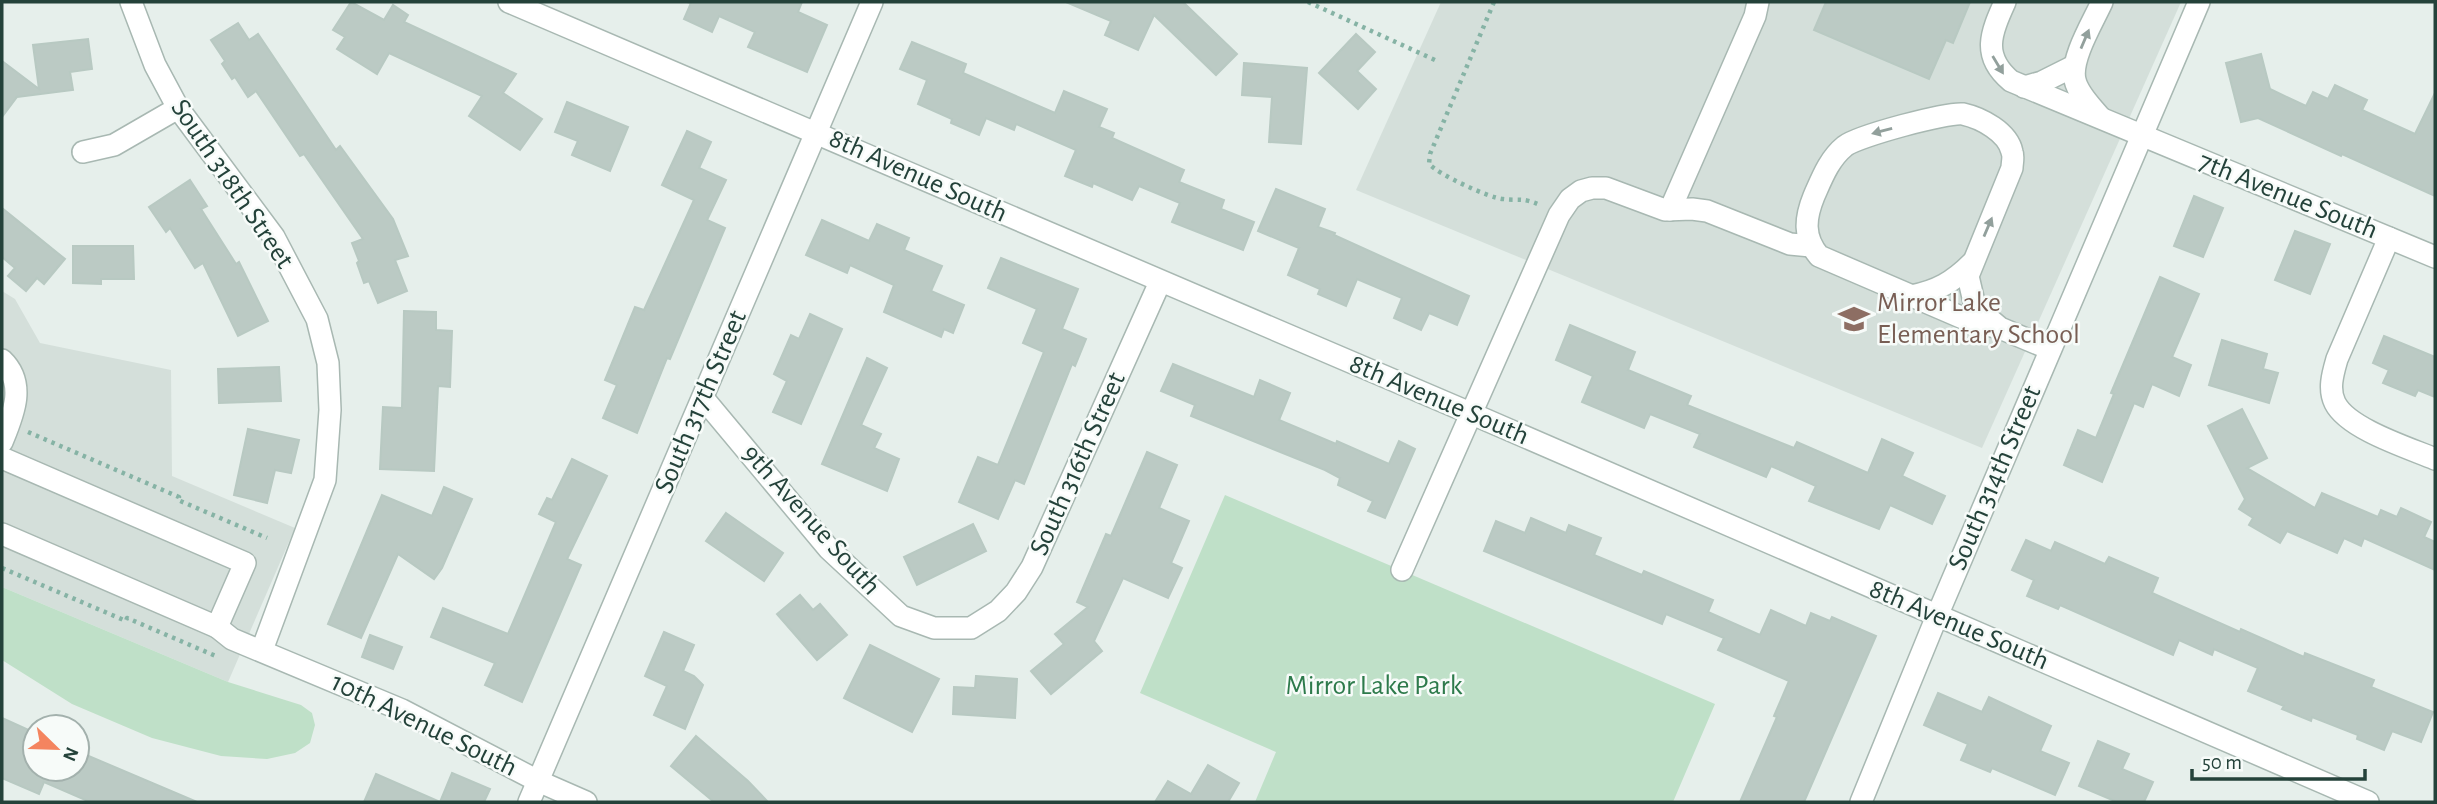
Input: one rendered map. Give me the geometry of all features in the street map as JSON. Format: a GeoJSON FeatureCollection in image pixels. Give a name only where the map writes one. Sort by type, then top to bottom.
{"type":"FeatureCollection","features":[{"type":"Feature","properties":{"kind":"street","name":"South 318th Street"},"geometry":{"type":"LineString","coordinates":[[131,2],[155,65],[178,108],[274,237],[317,319],[328,363],[330,422],[324,480],[261,650]]}},
{"type":"Feature","properties":{"kind":"street","name":"8th Avenue South"},"geometry":{"type":"LineString","coordinates":[[509,2],[1471,413],[2368,802]]}},
{"type":"Feature","properties":{"kind":"street","name":"South 317th Street"},"geometry":{"type":"LineString","coordinates":[[529,802],[872,2]]}},
{"type":"Feature","properties":{"kind":"street"},"geometry":{"type":"LineString","coordinates":[[1671,210],[1755,16],[1758,2]]}},
{"type":"Feature","properties":{"kind":"street","name":"7th Avenue South"},"geometry":{"type":"LineString","coordinates":[[2005,2],[1994,27],[1992,57],[1999,71],[2011,81],[2435,257]]}},
{"type":"Feature","properties":{"kind":"street"},"geometry":{"type":"LineString","coordinates":[[2101,119],[2081,94],[2075,81],[2074,65],[2102,2]]}},
{"type":"Feature","properties":{"kind":"street","name":"South 314th Street"},"geometry":{"type":"LineString","coordinates":[[1861,802],[1937,616],[2199,2]]}},
{"type":"Feature","properties":{"kind":"street"},"geometry":{"type":"LineString","coordinates":[[2024,87],[2042,82],[2074,65]]}},
{"type":"Feature","properties":{"kind":"street"},"geometry":{"type":"LineString","coordinates":[[83,152],[114,145],[178,108]]}},
{"type":"Feature","properties":{"kind":"street"},"geometry":{"type":"LineString","coordinates":[[2000,328],[1981,312],[1974,302],[1968,276],[2012,168],[2013,153],[2008,142],[1983,121],[1961,114],[1887,129],[1846,145],[1834,158],[1812,202],[1807,219],[1811,246],[1819,256],[1970,321],[2000,328],[2050,349]]}},
{"type":"Feature","properties":{"kind":"street"},"geometry":{"type":"LineString","coordinates":[[1402,570],[1560,214],[1570,199],[1581,191],[1606,188],[1665,210],[1707,211],[1790,244],[1811,246]]}},
{"type":"Feature","properties":{"kind":"street"},"geometry":{"type":"LineString","coordinates":[[2389,238],[2337,359],[2331,385],[2332,396],[2338,407],[2354,422],[2435,459]]}},
{"type":"Feature","properties":{"kind":"street"},"geometry":{"type":"LineString","coordinates":[[1911,296],[1943,287],[1972,264]]}},
{"type":"Feature","properties":{"kind":"street","name":"South 316th Street"},"geometry":{"type":"LineString","coordinates":[[971,628],[998,611],[1016,592],[1032,567],[1160,282]]}},
{"type":"Feature","properties":{"kind":"street"},"geometry":{"type":"LineString","coordinates":[[2,360],[12,374],[17,394],[16,405],[2,442]]}},
{"type":"Feature","properties":{"kind":"street","name":"9th Avenue South"},"geometry":{"type":"LineString","coordinates":[[703,398],[829,549],[901,616],[934,628],[971,628]]}},
{"type":"Feature","properties":{"kind":"street"},"geometry":{"type":"LineString","coordinates":[[2,458],[245,563],[217,627]]}},
{"type":"Feature","properties":{"kind":"street","name":"10th Avenue South"},"geometry":{"type":"LineString","coordinates":[[2,534],[217,627],[232,639],[402,710],[586,802]]}},
{"type":"Feature","properties":{"kind":"path"},"geometry":{"type":"LineString","coordinates":[[1308,2],[1435,60]]}},
{"type":"Feature","properties":{"kind":"path"},"geometry":{"type":"LineString","coordinates":[[1494,2],[1430,154],[1429,164],[1443,175],[1500,199],[1524,198],[1560,214]]}},
{"type":"Feature","properties":{"kind":"path"},"geometry":{"type":"LineString","coordinates":[[20,429],[267,538]]}},
{"type":"Feature","properties":{"kind":"path"},"geometry":{"type":"LineString","coordinates":[[2,568],[225,660]]}},
{"type":"Feature","properties":{"kind":"shaded area","name":"Mirror Lake Elementary School"},"geometry":{"type":"Polygon","coordinates":[[[1441,2],[2181,2],[1982,448],[1356,190],[1441,2]]]}},
{"type":"Feature","properties":{"kind":"shaded area"},"geometry":{"type":"Polygon","coordinates":[[[2,291],[15,299],[40,343],[171,370],[172,476],[295,528],[228,682],[2,587],[2,291]]]}},
{"type":"Feature","properties":{"kind":"green space","name":"Mirror Lake Park"},"geometry":{"type":"Polygon","coordinates":[[[1225,495],[1715,704],[1673,802],[1255,802],[1276,752],[1140,693],[1225,495]]]}},
{"type":"Feature","properties":{"kind":"green space"},"geometry":{"type":"Polygon","coordinates":[[[2,587],[228,682],[301,705],[312,713],[315,725],[310,743],[295,753],[267,759],[221,756],[152,738],[72,704],[2,660],[2,587]]]}},
{"type":"Feature","properties":{"kind":"building"},"geometry":{"type":"Polygon","coordinates":[[[351,2],[384,20],[393,5],[408,15],[404,22],[516,74],[503,93],[542,119],[520,150],[469,116],[482,96],[389,53],[377,74],[337,49],[345,37],[333,30],[351,2]]]}},
{"type":"Feature","properties":{"kind":"building"},"geometry":{"type":"Polygon","coordinates":[[[687,2],[802,2],[798,12],[827,25],[807,72],[748,47],[755,32],[719,16],[712,32],[684,19],[691,3],[687,2]]]}},
{"type":"Feature","properties":{"kind":"building"},"geometry":{"type":"Polygon","coordinates":[[[1066,2],[1183,2],[1237,54],[1216,75],[1154,15],[1138,50],[1105,35],[1111,21],[1066,2]]]}},
{"type":"Feature","properties":{"kind":"building"},"geometry":{"type":"Polygon","coordinates":[[[1826,2],[1970,2],[1953,43],[1946,40],[1929,79],[1814,30],[1826,2]]]}},
{"type":"Feature","properties":{"kind":"building"},"geometry":{"type":"Polygon","coordinates":[[[238,23],[249,40],[258,34],[336,150],[340,146],[393,219],[408,256],[395,260],[407,291],[378,303],[369,281],[364,283],[352,243],[363,239],[304,154],[300,156],[256,91],[248,97],[235,77],[232,79],[222,64],[225,61],[211,40],[238,23]]]}},
{"type":"Feature","properties":{"kind":"building"},"geometry":{"type":"Polygon","coordinates":[[[1356,34],[1375,52],[1357,71],[1376,89],[1358,109],[1319,73],[1356,34]]]}},
{"type":"Feature","properties":{"kind":"building"},"geometry":{"type":"Polygon","coordinates":[[[88,39],[92,69],[70,72],[73,90],[17,97],[2,117],[2,61],[39,89],[33,45],[88,39]]]}},
{"type":"Feature","properties":{"kind":"building"},"geometry":{"type":"Polygon","coordinates":[[[912,42],[966,64],[963,73],[1055,113],[1064,91],[1107,109],[1099,127],[1114,133],[1112,138],[1184,170],[1179,182],[1224,200],[1221,209],[1254,222],[1243,250],[1172,222],[1180,203],[1139,186],[1132,200],[1093,183],[1092,187],[1065,176],[1076,150],[1016,124],[1014,130],[986,118],[979,135],[918,104],[927,80],[900,69],[912,42]]]}},
{"type":"Feature","properties":{"kind":"building"},"geometry":{"type":"Polygon","coordinates":[[[2261,54],[2270,89],[2306,106],[2313,92],[2328,99],[2335,85],[2367,100],[2362,110],[2415,134],[2435,93],[2435,196],[2258,118],[2241,122],[2226,63],[2261,54]]]}},
{"type":"Feature","properties":{"kind":"building"},"geometry":{"type":"Polygon","coordinates":[[[1244,63],[1307,68],[1301,144],[1269,142],[1272,97],[1242,95],[1244,63]]]}},
{"type":"Feature","properties":{"kind":"building"},"geometry":{"type":"Polygon","coordinates":[[[567,102],[628,127],[610,171],[572,155],[578,141],[555,132],[567,102]]]}},
{"type":"Feature","properties":{"kind":"building"},"geometry":{"type":"Polygon","coordinates":[[[687,131],[711,142],[699,168],[726,180],[707,220],[725,228],[637,433],[603,418],[617,385],[605,380],[635,307],[644,310],[694,200],[662,185],[687,131]]]}},
{"type":"Feature","properties":{"kind":"building"},"geometry":{"type":"Polygon","coordinates":[[[190,180],[207,206],[201,209],[236,264],[239,262],[268,321],[238,336],[203,263],[195,268],[170,228],[166,232],[149,207],[190,180]]]}},
{"type":"Feature","properties":{"kind":"building"},"geometry":{"type":"Polygon","coordinates":[[[1276,189],[1325,209],[1318,227],[1469,296],[1457,325],[1429,313],[1421,330],[1394,318],[1402,298],[1357,279],[1346,306],[1318,294],[1320,289],[1288,275],[1299,248],[1258,231],[1276,189]]]}},
{"type":"Feature","properties":{"kind":"building"},"geometry":{"type":"Polygon","coordinates":[[[2194,196],[2223,208],[2203,257],[2174,246],[2194,196]]]}},
{"type":"Feature","properties":{"kind":"building"},"geometry":{"type":"Polygon","coordinates":[[[2,208],[65,259],[44,284],[37,278],[26,291],[8,276],[15,268],[2,257],[2,208]]]}},
{"type":"Feature","properties":{"kind":"building"},"geometry":{"type":"Polygon","coordinates":[[[822,220],[869,241],[877,224],[909,238],[904,250],[942,266],[931,291],[964,305],[953,333],[944,329],[941,337],[884,312],[894,285],[850,265],[847,273],[806,255],[822,220]]]}},
{"type":"Feature","properties":{"kind":"building"},"geometry":{"type":"Polygon","coordinates":[[[2295,231],[2330,244],[2310,294],[2275,280],[2295,231]]]}},
{"type":"Feature","properties":{"kind":"building"},"geometry":{"type":"Polygon","coordinates":[[[73,246],[133,246],[134,279],[101,279],[101,284],[73,283],[73,246]]]}},
{"type":"Feature","properties":{"kind":"building"},"geometry":{"type":"Polygon","coordinates":[[[1001,258],[1078,289],[1062,329],[1086,339],[1075,366],[1072,364],[1024,484],[1015,480],[998,519],[959,502],[978,457],[998,465],[1044,352],[1023,343],[1037,309],[988,288],[1001,258]]]}},
{"type":"Feature","properties":{"kind":"building"},"geometry":{"type":"Polygon","coordinates":[[[2160,277],[2199,294],[2172,357],[2191,365],[2179,396],[2152,384],[2143,407],[2134,403],[2102,482],[2064,465],[2078,430],[2096,438],[2114,394],[2111,393],[2160,277]]]}},
{"type":"Feature","properties":{"kind":"building"},"geometry":{"type":"Polygon","coordinates":[[[404,311],[436,312],[436,330],[452,331],[450,387],[438,386],[434,471],[380,469],[383,407],[402,408],[404,311]]]}},
{"type":"Feature","properties":{"kind":"building"},"geometry":{"type":"Polygon","coordinates":[[[810,314],[842,329],[801,424],[773,412],[787,381],[774,374],[791,335],[799,339],[810,314]]]}},
{"type":"Feature","properties":{"kind":"building"},"geometry":{"type":"Polygon","coordinates":[[[1570,325],[1635,352],[1628,370],[1691,396],[1687,405],[1794,448],[1797,442],[1868,473],[1882,439],[1913,453],[1902,476],[1945,496],[1932,524],[1890,505],[1879,529],[1809,501],[1816,486],[1771,466],[1766,477],[1694,447],[1700,434],[1650,414],[1644,428],[1582,402],[1593,376],[1556,360],[1570,325]]]}},
{"type":"Feature","properties":{"kind":"building"},"geometry":{"type":"Polygon","coordinates":[[[2384,336],[2435,357],[2435,397],[2418,390],[2415,396],[2383,383],[2389,370],[2373,363],[2384,336]]]}},
{"type":"Feature","properties":{"kind":"building"},"geometry":{"type":"Polygon","coordinates":[[[2222,340],[2267,354],[2263,369],[2278,373],[2269,403],[2209,385],[2222,340]]]}},
{"type":"Feature","properties":{"kind":"building"},"geometry":{"type":"Polygon","coordinates":[[[867,358],[887,368],[861,425],[881,434],[874,448],[899,459],[887,491],[822,464],[867,358]]]}},
{"type":"Feature","properties":{"kind":"building"},"geometry":{"type":"Polygon","coordinates":[[[1173,364],[1254,397],[1260,380],[1290,393],[1279,420],[1389,464],[1399,441],[1415,449],[1385,518],[1368,511],[1373,501],[1338,485],[1340,478],[1325,470],[1191,416],[1195,405],[1161,391],[1173,364]]]}},
{"type":"Feature","properties":{"kind":"building"},"geometry":{"type":"Polygon","coordinates":[[[279,367],[281,401],[219,403],[218,369],[279,367]]]}},
{"type":"Feature","properties":{"kind":"building"},"geometry":{"type":"Polygon","coordinates":[[[2242,409],[2267,458],[2247,468],[2315,508],[2322,493],[2378,517],[2381,510],[2397,517],[2401,508],[2431,522],[2424,537],[2435,542],[2435,570],[2364,538],[2361,546],[2344,538],[2337,553],[2287,531],[2280,543],[2249,525],[2253,518],[2239,509],[2245,499],[2208,426],[2242,409]]]}},
{"type":"Feature","properties":{"kind":"building"},"geometry":{"type":"Polygon","coordinates":[[[248,429],[299,440],[291,473],[275,470],[267,503],[234,495],[248,429]]]}},
{"type":"Feature","properties":{"kind":"building"},"geometry":{"type":"Polygon","coordinates":[[[1147,452],[1177,465],[1159,508],[1189,521],[1171,563],[1182,568],[1168,598],[1123,578],[1094,641],[1102,651],[1051,694],[1031,671],[1064,644],[1055,634],[1088,607],[1077,602],[1106,534],[1111,536],[1147,452]]]}},
{"type":"Feature","properties":{"kind":"building"},"geometry":{"type":"Polygon","coordinates":[[[572,459],[607,476],[567,559],[581,565],[522,702],[485,685],[495,663],[431,637],[443,608],[508,634],[556,522],[539,514],[547,498],[552,500],[572,459]]]}},
{"type":"Feature","properties":{"kind":"building"},"geometry":{"type":"Polygon","coordinates":[[[444,487],[472,499],[442,568],[434,579],[398,554],[361,638],[328,624],[382,495],[432,516],[444,487]]]}},
{"type":"Feature","properties":{"kind":"building"},"geometry":{"type":"Polygon","coordinates":[[[726,513],[783,553],[764,581],[706,541],[726,513]]]}},
{"type":"Feature","properties":{"kind":"building"},"geometry":{"type":"Polygon","coordinates":[[[1531,518],[1566,533],[1569,525],[1601,538],[1594,555],[1642,575],[1644,571],[1713,600],[1708,612],[1760,635],[1771,610],[1806,626],[1811,613],[1830,621],[1832,617],[1876,636],[1804,802],[1740,802],[1777,717],[1774,716],[1789,681],[1718,650],[1724,638],[1666,614],[1662,624],[1484,551],[1496,521],[1525,533],[1531,518]]]}},
{"type":"Feature","properties":{"kind":"building"},"geometry":{"type":"Polygon","coordinates":[[[973,524],[986,551],[917,585],[904,557],[973,524]]]}},
{"type":"Feature","properties":{"kind":"building"},"geometry":{"type":"Polygon","coordinates":[[[2026,540],[2051,551],[2055,542],[2105,564],[2109,557],[2158,578],[2152,593],[2240,632],[2241,629],[2304,657],[2305,653],[2374,680],[2371,687],[2433,712],[2421,742],[2392,731],[2384,750],[2357,739],[2358,735],[2312,717],[2311,721],[2248,691],[2258,668],[2214,649],[2212,655],[2179,640],[2173,655],[2060,605],[2058,609],[2027,596],[2034,580],[2012,570],[2026,540]]]}},
{"type":"Feature","properties":{"kind":"building"},"geometry":{"type":"Polygon","coordinates":[[[800,595],[813,610],[820,604],[847,635],[817,660],[777,614],[800,595]]]}},
{"type":"Feature","properties":{"kind":"building"},"geometry":{"type":"Polygon","coordinates":[[[664,632],[694,645],[683,671],[694,676],[703,685],[685,729],[654,715],[667,686],[645,676],[664,632]]]}},
{"type":"Feature","properties":{"kind":"building"},"geometry":{"type":"Polygon","coordinates":[[[370,635],[402,647],[393,669],[362,657],[370,635]]]}},
{"type":"Feature","properties":{"kind":"building"},"geometry":{"type":"Polygon","coordinates":[[[870,645],[939,679],[912,732],[844,698],[870,645]]]}},
{"type":"Feature","properties":{"kind":"building"},"geometry":{"type":"Polygon","coordinates":[[[976,676],[1017,679],[1015,718],[953,714],[954,687],[975,688],[976,676]]]}},
{"type":"Feature","properties":{"kind":"building"},"geometry":{"type":"Polygon","coordinates":[[[1938,693],[1982,712],[1989,697],[2051,726],[2040,751],[2069,763],[2055,795],[1992,768],[1990,772],[1961,760],[1968,744],[1924,725],[1938,693]]]}},
{"type":"Feature","properties":{"kind":"building"},"geometry":{"type":"Polygon","coordinates":[[[2,718],[21,727],[21,783],[44,783],[39,794],[2,778],[2,718]]]}},
{"type":"Feature","properties":{"kind":"building"},"geometry":{"type":"Polygon","coordinates":[[[696,736],[768,802],[714,802],[671,766],[696,736]]]}},
{"type":"Feature","properties":{"kind":"building"},"geometry":{"type":"Polygon","coordinates":[[[2098,741],[2129,754],[2122,769],[2153,782],[2144,802],[2117,802],[2079,786],[2098,741]]]}},
{"type":"Feature","properties":{"kind":"building"},"geometry":{"type":"Polygon","coordinates":[[[91,757],[197,802],[90,802],[46,783],[91,783],[91,757]]]}},
{"type":"Feature","properties":{"kind":"building"},"geometry":{"type":"Polygon","coordinates":[[[1208,765],[1239,783],[1228,802],[1155,802],[1168,781],[1191,794],[1208,765]]]}},
{"type":"Feature","properties":{"kind":"building"},"geometry":{"type":"Polygon","coordinates":[[[452,773],[490,789],[484,802],[440,802],[452,773]]]}},
{"type":"Feature","properties":{"kind":"building"},"geometry":{"type":"Polygon","coordinates":[[[376,774],[440,802],[364,802],[376,774]]]}},
{"type":"Feature","properties":{"kind":"place","name":"Mirror Lake Elementary School"},"geometry":{"type":"Point","coordinates":[1854,319]}}]}
